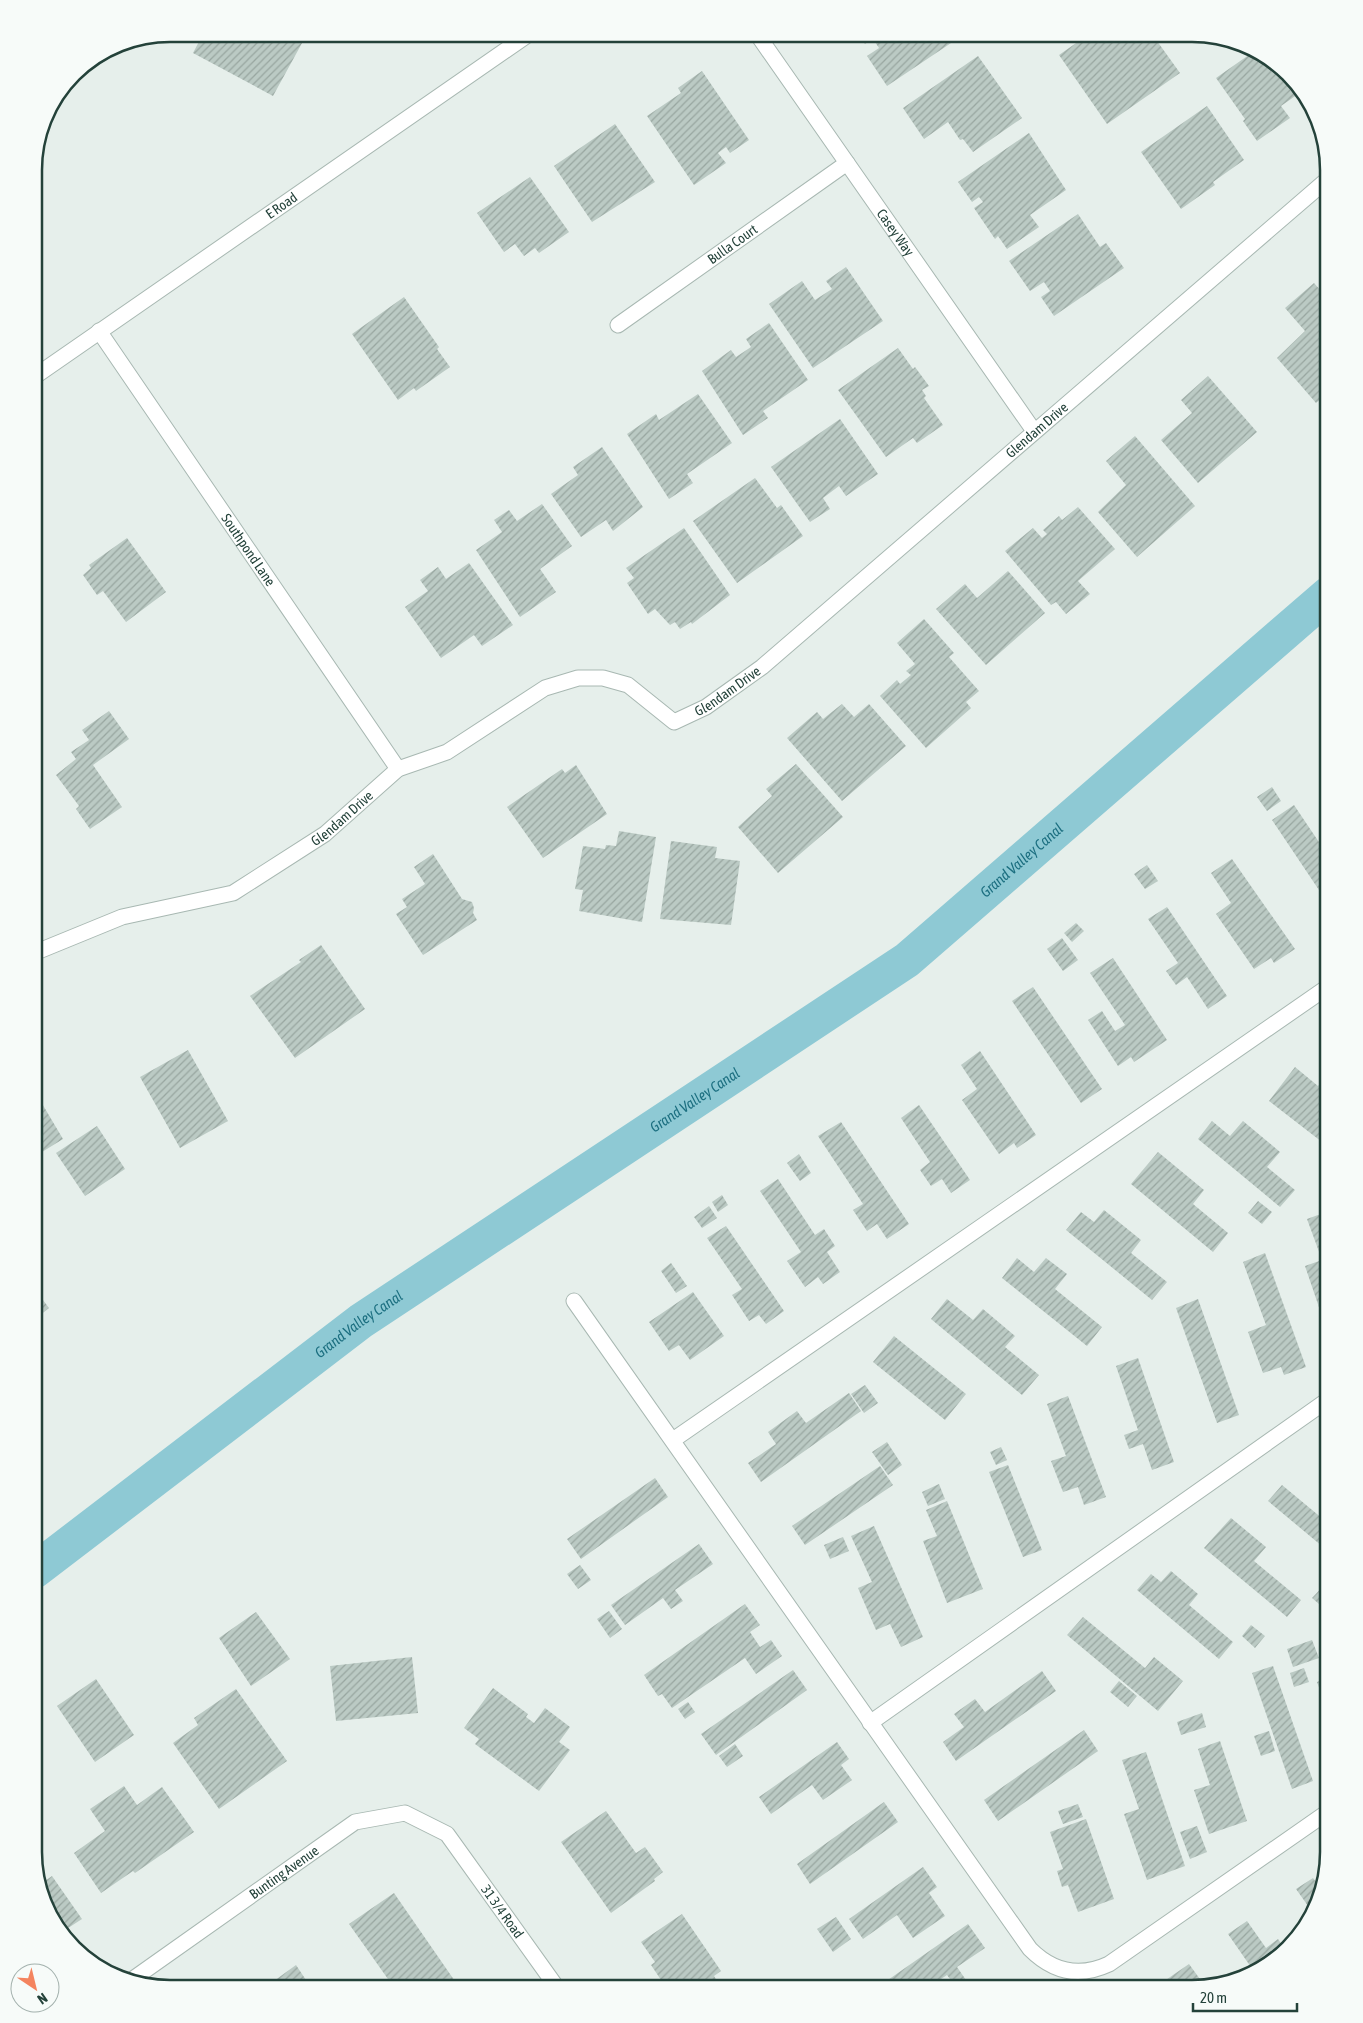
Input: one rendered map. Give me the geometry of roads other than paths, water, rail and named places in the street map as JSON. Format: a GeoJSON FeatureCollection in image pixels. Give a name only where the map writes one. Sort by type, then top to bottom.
{"type":"FeatureCollection","features":[{"type":"Feature","properties":{"kind":"street","name":"E Road"},"geometry":{"type":"LineString","coordinates":[[43,371],[516,43]]}},
{"type":"Feature","properties":{"kind":"street","name":"Casey Way"},"geometry":{"type":"LineString","coordinates":[[763,43],[1034,431]]}},
{"type":"Feature","properties":{"kind":"street","name":"Bulla Court"},"geometry":{"type":"LineString","coordinates":[[618,325],[846,163]]}},
{"type":"Feature","properties":{"kind":"street","name":"Glendam Drive"},"geometry":{"type":"LineString","coordinates":[[43,950],[122,917],[233,893],[325,834],[398,769],[447,752],[545,688],[578,678],[603,678],[628,686],[674,722],[706,707],[762,667],[1320,186]]}},
{"type":"Feature","properties":{"kind":"street","name":"Southpond Lane"},"geometry":{"type":"LineString","coordinates":[[99,331],[398,769]]}},
{"type":"Feature","properties":{"kind":"street"},"geometry":{"type":"LineString","coordinates":[[673,1440],[1320,992]]}},
{"type":"Feature","properties":{"kind":"street"},"geometry":{"type":"LineString","coordinates":[[574,1301],[1030,1949],[1050,1966],[1073,1973],[1097,1970],[1122,1956],[1320,1816]]}},
{"type":"Feature","properties":{"kind":"street"},"geometry":{"type":"LineString","coordinates":[[870,1722],[1320,1405]]}},
{"type":"Feature","properties":{"kind":"street","name":"Bunting Avenue"},"geometry":{"type":"LineString","coordinates":[[137,1976],[355,1822],[405,1813],[447,1834]]}},
{"type":"Feature","properties":{"kind":"street","name":"31 3/4 Road"},"geometry":{"type":"LineString","coordinates":[[447,1834],[552,1980]]}},
{"type":"Feature","properties":{"kind":"waterway","name":"Grand Valley Canal"},"geometry":{"type":"LineString","coordinates":[[42,1565],[361,1321],[907,960],[1320,602]]}}]}
